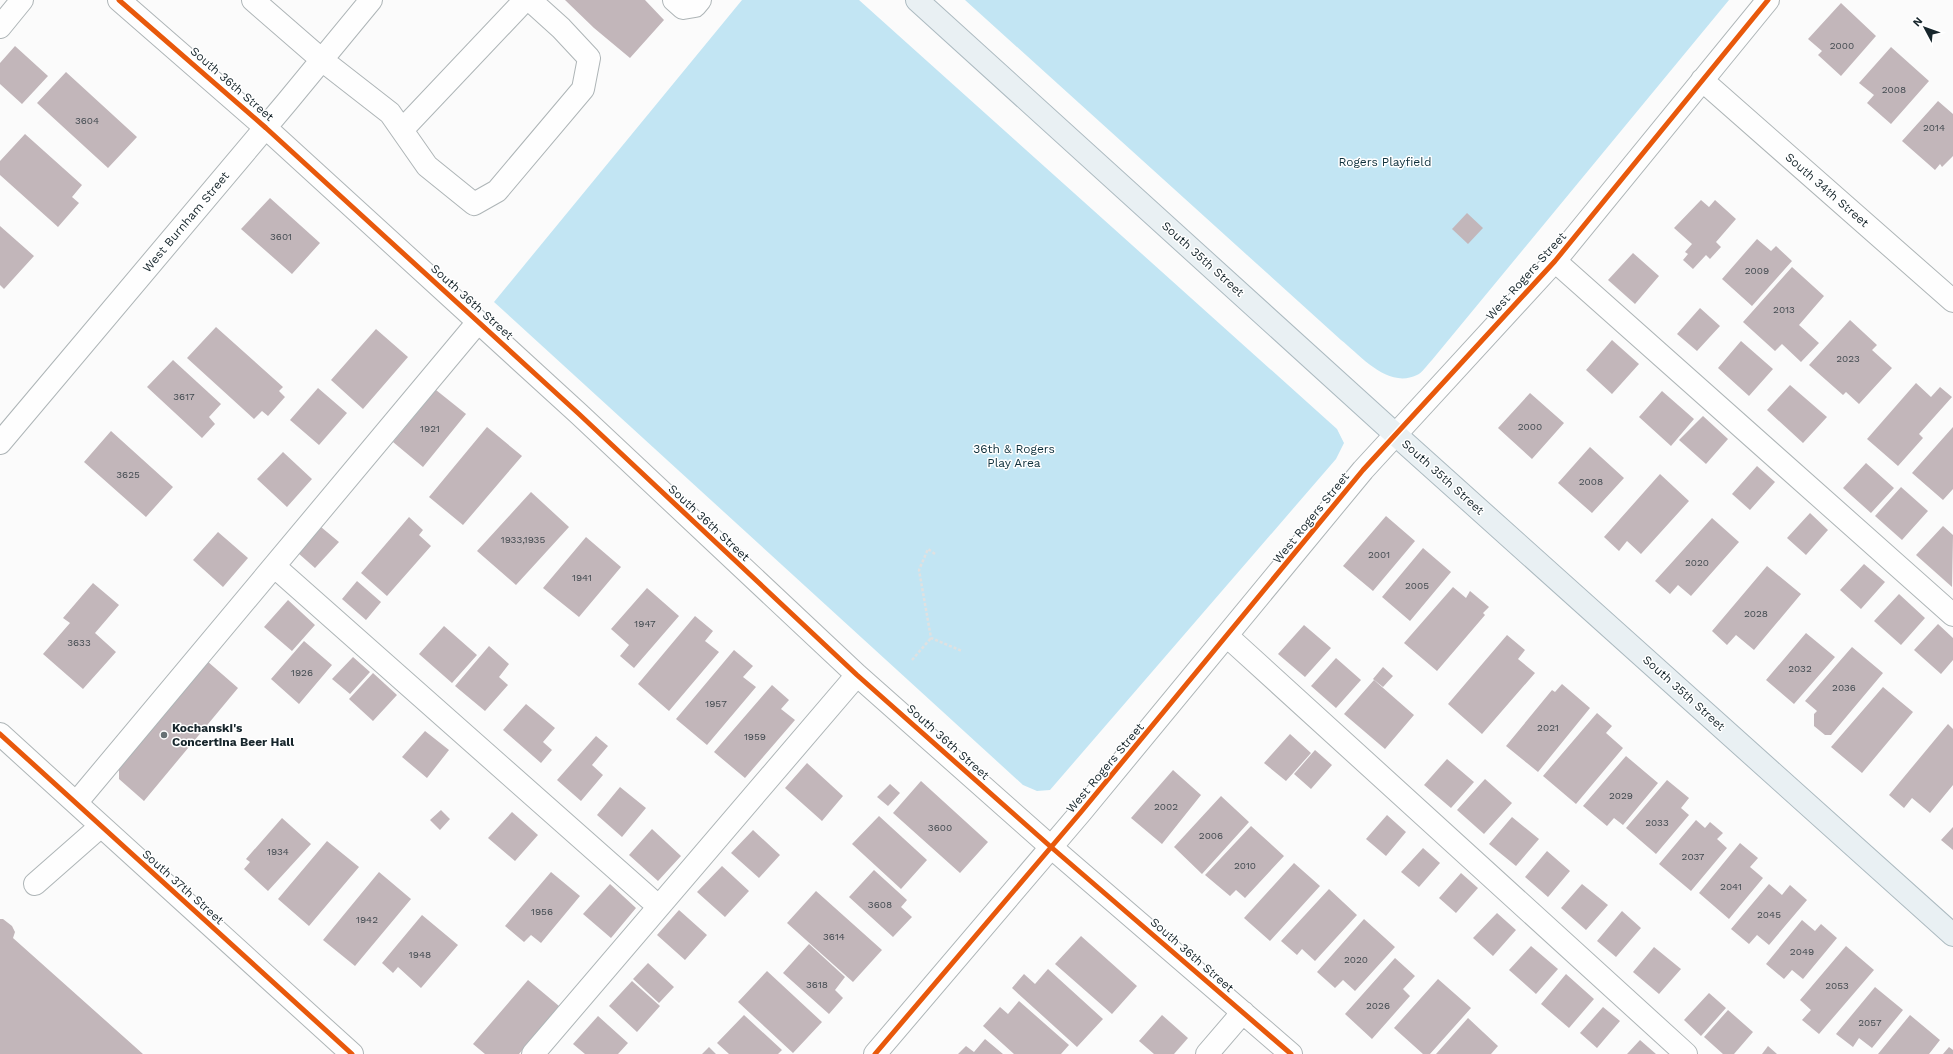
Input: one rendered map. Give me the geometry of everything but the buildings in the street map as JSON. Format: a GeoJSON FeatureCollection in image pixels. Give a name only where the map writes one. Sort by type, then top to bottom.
{"type":"FeatureCollection","features":[{"type":"Feature","properties":{"kind":"main road","name":"South 35th Street"},"geometry":{"type":"LineString","coordinates":[[917,0],[1395,434],[1953,935]]}},
{"type":"Feature","properties":{"kind":"street"},"geometry":{"type":"LineString","coordinates":[[0,27],[22,0]]}},
{"type":"Feature","properties":{"kind":"street","name":"South 36th Street"},"geometry":{"type":"LineString","coordinates":[[119,0],[266,128],[478,322],[857,675],[1051,847],[1291,1054]]}},
{"type":"Feature","properties":{"kind":"street"},"geometry":{"type":"LineString","coordinates":[[253,0],[322,60],[390,113],[427,166],[474,204],[497,191],[583,89],[589,58],[561,28],[530,0]]}},
{"type":"Feature","properties":{"kind":"street","name":"West Burnham Street"},"geometry":{"type":"LineString","coordinates":[[0,443],[266,128],[371,0]]}},
{"type":"Feature","properties":{"kind":"street"},"geometry":{"type":"LineString","coordinates":[[402,130],[525,0]]}},
{"type":"Feature","properties":{"kind":"street"},"geometry":{"type":"LineString","coordinates":[[674,0],[683,8],[695,6],[700,0]]}},
{"type":"Feature","properties":{"kind":"street","name":"West Rogers Street"},"geometry":{"type":"LineString","coordinates":[[875,1054],[1051,847],[1395,434],[1555,261],[1768,0]]}},
{"type":"Feature","properties":{"kind":"street","name":"South 34th Street"},"geometry":{"type":"LineString","coordinates":[[1702,80],[1953,301]]}},
{"type":"Feature","properties":{"kind":"street"},"geometry":{"type":"LineString","coordinates":[[1555,261],[1953,615]]}},
{"type":"Feature","properties":{"kind":"street"},"geometry":{"type":"LineString","coordinates":[[76,803],[478,322]]}},
{"type":"Feature","properties":{"kind":"street"},"geometry":{"type":"LineString","coordinates":[[274,566],[658,906]]}},
{"type":"Feature","properties":{"kind":"street"},"geometry":{"type":"LineString","coordinates":[[1227,636],[1686,1054]]}},
{"type":"Feature","properties":{"kind":"street"},"geometry":{"type":"LineString","coordinates":[[533,1054],[857,675]]}},
{"type":"Feature","properties":{"kind":"street","name":"South 37th Street"},"geometry":{"type":"LineString","coordinates":[[0,734],[352,1054]]}},
{"type":"Feature","properties":{"kind":"street"},"geometry":{"type":"LineString","coordinates":[[35,884],[101,826]]}},
{"type":"Feature","properties":{"kind":"street"},"geometry":{"type":"LineString","coordinates":[[1207,1054],[1243,1012]]}},
{"type":"Feature","properties":{"kind":"path"},"geometry":{"type":"LineString","coordinates":[[931,638],[919,570],[928,549],[935,554]]}},
{"type":"Feature","properties":{"kind":"path"},"geometry":{"type":"LineString","coordinates":[[931,638],[962,651]]}},
{"type":"Feature","properties":{"kind":"path"},"geometry":{"type":"LineString","coordinates":[[912,660],[931,638]]}},
{"type":"Feature","properties":{"kind":"green space","name":"36th & Rogers Play Area"},"geometry":{"type":"Polygon","coordinates":[[[742,0],[859,0],[1337,429],[1344,443],[1336,459],[1050,790],[1037,791],[1023,785],[494,302],[742,0]]]}},
{"type":"Feature","properties":{"kind":"green space","name":"Rogers Playfield"},"geometry":{"type":"Polygon","coordinates":[[[965,0],[1729,0],[1432,360],[1417,375],[1406,378],[1396,378],[1385,374],[1366,362],[965,0]]]}},
{"type":"Feature","properties":{"kind":"cycle path"},"geometry":{"type":"LineString","coordinates":[[119,0],[266,128],[579,414],[857,675],[1051,847],[1291,1054]]}},
{"type":"Feature","properties":{"kind":"cycle path"},"geometry":{"type":"LineString","coordinates":[[875,1054],[1081,812],[1363,470],[1555,261],[1768,0]]}},
{"type":"Feature","properties":{"kind":"cycle path"},"geometry":{"type":"LineString","coordinates":[[0,734],[352,1054]]}},
{"type":"Feature","properties":{"kind":"place","name":"Kochanski's Concertina Beer Hall"},"geometry":{"type":"Point","coordinates":[164,735]}}]}
